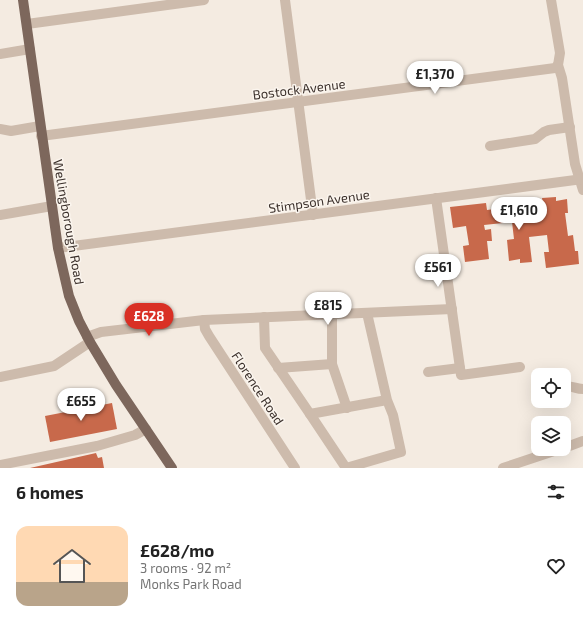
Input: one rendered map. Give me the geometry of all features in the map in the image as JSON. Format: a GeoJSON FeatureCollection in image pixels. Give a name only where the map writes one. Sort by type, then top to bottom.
{"type":"FeatureCollection","features":[{"type":"Feature","properties":{"kind":"main road","name":"Wellingborough Road"},"geometry":{"type":"LineString","coordinates":[[23,0],[58,248],[69,296],[88,340],[172,468]]}},
{"type":"Feature","properties":{"kind":"street"},"geometry":{"type":"LineString","coordinates":[[27,24],[204,0]]}},
{"type":"Feature","properties":{"kind":"street"},"geometry":{"type":"LineString","coordinates":[[285,0],[313,215]]}},
{"type":"Feature","properties":{"kind":"street"},"geometry":{"type":"LineString","coordinates":[[551,0],[560,53],[558,64],[562,78],[575,164],[582,179],[583,190]]}},
{"type":"Feature","properties":{"kind":"street"},"geometry":{"type":"LineString","coordinates":[[0,54],[30,49]]}},
{"type":"Feature","properties":{"kind":"street","name":"Bostock Avenue"},"geometry":{"type":"LineString","coordinates":[[0,129],[11,131],[41,131],[298,102],[555,68],[558,64]]}},
{"type":"Feature","properties":{"kind":"street"},"geometry":{"type":"LineString","coordinates":[[490,146],[535,139],[544,132],[570,127]]}},
{"type":"Feature","properties":{"kind":"street","name":"Stimpson Avenue"},"geometry":{"type":"LineString","coordinates":[[58,248],[582,179]]}},
{"type":"Feature","properties":{"kind":"street"},"geometry":{"type":"LineString","coordinates":[[436,198],[461,372]]}},
{"type":"Feature","properties":{"kind":"street"},"geometry":{"type":"LineString","coordinates":[[0,215],[52,206]]}},
{"type":"Feature","properties":{"kind":"street"},"geometry":{"type":"LineString","coordinates":[[0,377],[54,366],[101,332],[204,320],[452,309]]}},
{"type":"Feature","properties":{"kind":"street"},"geometry":{"type":"LineString","coordinates":[[264,317],[265,348],[312,414],[346,468],[401,452],[393,415],[387,400],[367,313]]}},
{"type":"Feature","properties":{"kind":"street"},"geometry":{"type":"LineString","coordinates":[[332,314],[332,364],[347,408]]}},
{"type":"Feature","properties":{"kind":"street","name":"Florence Road"},"geometry":{"type":"LineString","coordinates":[[204,320],[205,329],[209,336],[295,468]]}},
{"type":"Feature","properties":{"kind":"street"},"geometry":{"type":"LineString","coordinates":[[278,368],[332,364]]}},
{"type":"Feature","properties":{"kind":"street"},"geometry":{"type":"LineString","coordinates":[[428,372],[461,372],[520,367]]}},
{"type":"Feature","properties":{"kind":"street"},"geometry":{"type":"LineString","coordinates":[[571,386],[583,389]]}},
{"type":"Feature","properties":{"kind":"street"},"geometry":{"type":"LineString","coordinates":[[312,414],[387,400]]}},
{"type":"Feature","properties":{"kind":"street"},"geometry":{"type":"LineString","coordinates":[[0,465],[97,446],[135,435],[146,429]]}},
{"type":"Feature","properties":{"kind":"street"},"geometry":{"type":"LineString","coordinates":[[571,445],[583,441]]}},
{"type":"Feature","properties":{"kind":"street"},"geometry":{"type":"LineString","coordinates":[[503,468],[539,456]]}},
{"type":"Feature","properties":{"kind":"building"},"geometry":{"type":"Polygon","coordinates":[[[556,197],[556,201],[567,199],[568,213],[565,213],[568,236],[573,235],[575,251],[578,251],[579,264],[546,268],[544,252],[549,252],[547,235],[529,237],[532,262],[520,263],[520,259],[509,261],[507,240],[514,239],[512,222],[484,225],[485,230],[491,229],[492,241],[487,241],[489,259],[465,262],[463,246],[469,245],[466,226],[453,228],[450,207],[486,203],[487,210],[510,207],[510,202],[522,201],[523,207],[543,204],[542,198],[556,197]]]}},
{"type":"Feature","properties":{"kind":"building"},"geometry":{"type":"Polygon","coordinates":[[[112,403],[117,429],[50,442],[45,416],[112,403]]]}},
{"type":"Feature","properties":{"kind":"building"},"geometry":{"type":"Polygon","coordinates":[[[96,453],[98,458],[102,457],[104,468],[30,468],[96,453]]]}}]}
